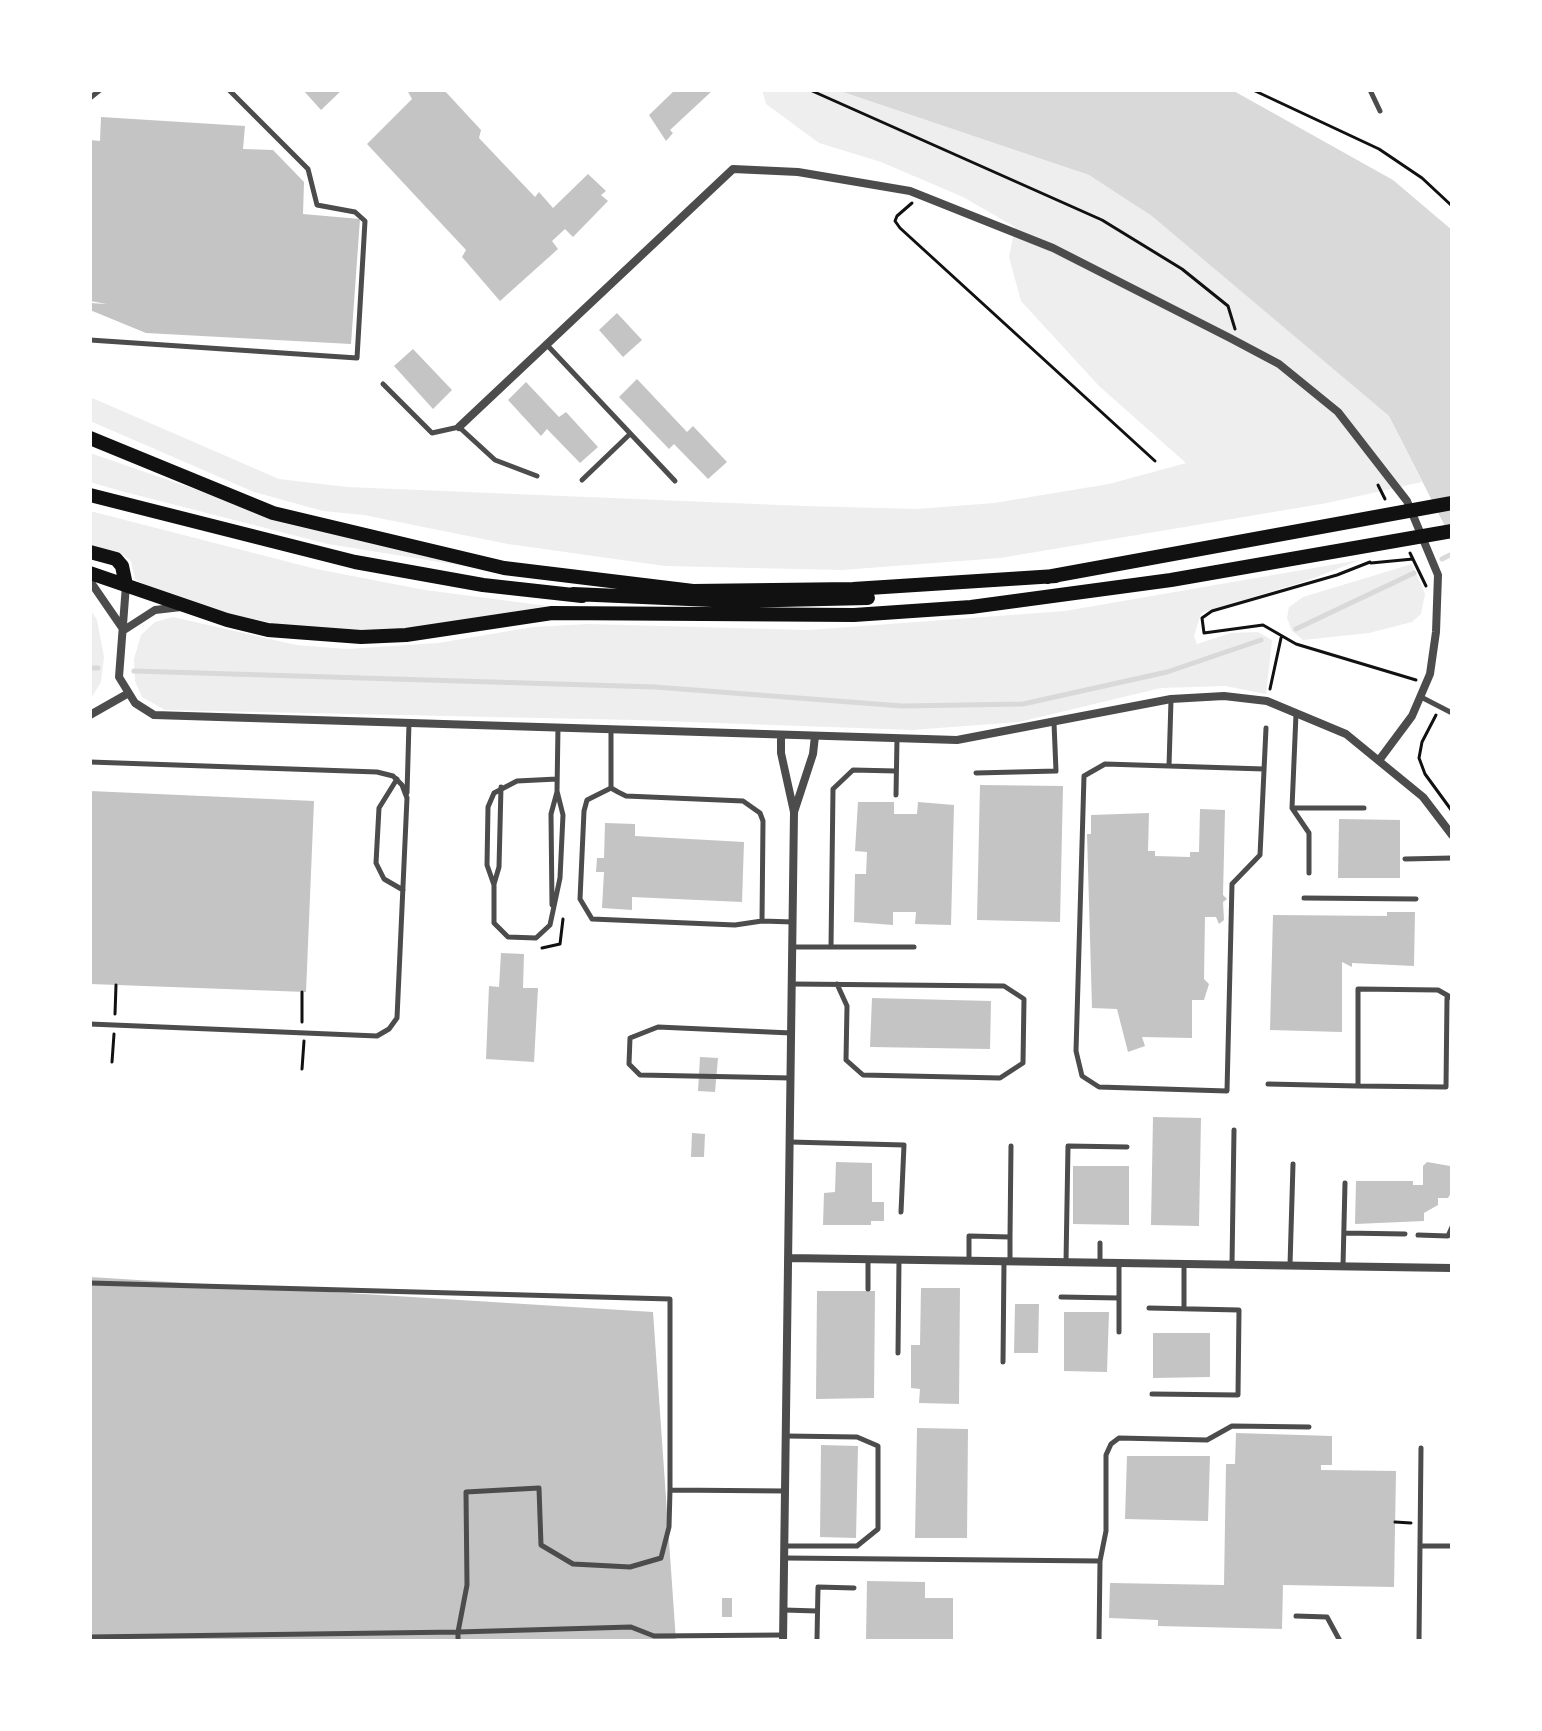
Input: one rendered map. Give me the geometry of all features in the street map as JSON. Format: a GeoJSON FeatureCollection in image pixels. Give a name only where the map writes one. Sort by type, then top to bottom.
{"type":"FeatureCollection","features":[{"type":"Feature","properties":{"kind":"main road"},"geometry":{"type":"LineString","coordinates":[[95,441],[273,513],[504,568],[693,591],[853,589],[1056,576]]}},
{"type":"Feature","properties":{"kind":"main road"},"geometry":{"type":"LineString","coordinates":[[90,495],[355,562],[483,585],[573,594],[735,601],[853,599],[989,587],[1452,503]]}},
{"type":"Feature","properties":{"kind":"main road"},"geometry":{"type":"LineString","coordinates":[[90,573],[187,607],[268,630],[361,637],[406,635],[552,613],[854,615],[971,607],[1385,549],[1452,531]]}},
{"type":"Feature","properties":{"kind":"main road"},"geometry":{"type":"LineString","coordinates":[[90,552],[116,559],[122,566],[126,585]]}},
{"type":"Feature","properties":{"kind":"main road"},"geometry":{"type":"LineString","coordinates":[[573,594],[697,614]]}},
{"type":"Feature","properties":{"kind":"street"},"geometry":{"type":"LineString","coordinates":[[459,427],[733,169],[798,172],[922,196],[1053,248],[1230,338],[1279,364],[1338,412],[1407,501],[1438,575],[1436,632],[1430,674],[1412,716],[1380,759]]}},
{"type":"Feature","properties":{"kind":"street"},"geometry":{"type":"LineString","coordinates":[[90,581],[124,630]]}},
{"type":"Feature","properties":{"kind":"street"},"geometry":{"type":"LineString","coordinates":[[126,585],[119,677],[127,694],[154,715],[957,740],[1171,699],[1224,696],[1267,701],[1346,734],[1423,797],[1452,835]]}},
{"type":"Feature","properties":{"kind":"street"},"geometry":{"type":"LineString","coordinates":[[124,630],[155,610],[187,607]]}},
{"type":"Feature","properties":{"kind":"street"},"geometry":{"type":"LineString","coordinates":[[90,715],[127,694]]}},
{"type":"Feature","properties":{"kind":"street"},"geometry":{"type":"LineString","coordinates":[[781,735],[781,753],[794,812],[783,1638]]}},
{"type":"Feature","properties":{"kind":"street"},"geometry":{"type":"LineString","coordinates":[[794,812],[813,754],[815,736]]}},
{"type":"Feature","properties":{"kind":"street"},"geometry":{"type":"LineString","coordinates":[[788,1258],[1452,1268]]}},
{"type":"Feature","properties":{"kind":"lane"},"geometry":{"type":"LineString","coordinates":[[90,98],[100,90]]}},
{"type":"Feature","properties":{"kind":"lane"},"geometry":{"type":"LineString","coordinates":[[90,340],[357,358],[365,221],[355,212],[317,205],[308,169],[229,90]]}},
{"type":"Feature","properties":{"kind":"lane"},"geometry":{"type":"LineString","coordinates":[[1370,90],[1380,111]]}},
{"type":"Feature","properties":{"kind":"lane"},"geometry":{"type":"LineString","coordinates":[[546,344],[675,481]]}},
{"type":"Feature","properties":{"kind":"lane"},"geometry":{"type":"LineString","coordinates":[[383,384],[432,433],[459,427],[495,460],[537,476]]}},
{"type":"Feature","properties":{"kind":"lane"},"geometry":{"type":"LineString","coordinates":[[582,480],[630,434]]}},
{"type":"Feature","properties":{"kind":"lane"},"geometry":{"type":"LineString","coordinates":[[1420,697],[1452,713]]}},
{"type":"Feature","properties":{"kind":"lane"},"geometry":{"type":"LineString","coordinates":[[1169,766],[1171,699]]}},
{"type":"Feature","properties":{"kind":"lane"},"geometry":{"type":"LineString","coordinates":[[1296,713],[1292,808],[1309,833],[1309,873]]}},
{"type":"Feature","properties":{"kind":"lane"},"geometry":{"type":"LineString","coordinates":[[90,1024],[377,1036],[397,1018],[409,721]]}},
{"type":"Feature","properties":{"kind":"lane"},"geometry":{"type":"LineString","coordinates":[[976,773],[1056,771],[1054,723]]}},
{"type":"Feature","properties":{"kind":"lane"},"geometry":{"type":"LineString","coordinates":[[501,787],[494,923],[508,937],[536,938],[550,925],[560,878],[563,815],[557,791],[558,727]]}},
{"type":"Feature","properties":{"kind":"lane"},"geometry":{"type":"LineString","coordinates":[[1264,769],[1105,764],[1084,776],[1076,1051],[1082,1076],[1099,1087],[1227,1091],[1232,884],[1260,855],[1266,728]]}},
{"type":"Feature","properties":{"kind":"lane"},"geometry":{"type":"LineString","coordinates":[[611,729],[611,788]]}},
{"type":"Feature","properties":{"kind":"lane"},"geometry":{"type":"LineString","coordinates":[[896,795],[897,739]]}},
{"type":"Feature","properties":{"kind":"lane"},"geometry":{"type":"LineString","coordinates":[[90,762],[377,772],[397,779],[407,798]]}},
{"type":"Feature","properties":{"kind":"lane"},"geometry":{"type":"LineString","coordinates":[[831,947],[833,789],[853,770],[896,771]]}},
{"type":"Feature","properties":{"kind":"lane"},"geometry":{"type":"LineString","coordinates":[[397,779],[379,808],[376,863],[384,879],[403,890]]}},
{"type":"Feature","properties":{"kind":"lane"},"geometry":{"type":"LineString","coordinates":[[494,885],[487,865],[488,807],[501,787],[517,781],[557,779]]}},
{"type":"Feature","properties":{"kind":"lane"},"geometry":{"type":"LineString","coordinates":[[611,788],[626,796],[743,801],[752,806],[763,821],[762,921]]}},
{"type":"Feature","properties":{"kind":"lane"},"geometry":{"type":"LineString","coordinates":[[611,788],[587,800],[584,811],[580,899],[592,919],[735,925],[762,921],[793,922]]}},
{"type":"Feature","properties":{"kind":"lane"},"geometry":{"type":"LineString","coordinates":[[552,908],[549,883],[551,814],[557,791]]}},
{"type":"Feature","properties":{"kind":"lane"},"geometry":{"type":"LineString","coordinates":[[1292,808],[1364,808]]}},
{"type":"Feature","properties":{"kind":"lane"},"geometry":{"type":"LineString","coordinates":[[1405,859],[1452,858]]}},
{"type":"Feature","properties":{"kind":"lane"},"geometry":{"type":"LineString","coordinates":[[1304,898],[1416,899]]}},
{"type":"Feature","properties":{"kind":"lane"},"geometry":{"type":"LineString","coordinates":[[793,947],[914,947]]}},
{"type":"Feature","properties":{"kind":"lane"},"geometry":{"type":"LineString","coordinates":[[793,984],[837,984],[1004,986],[1024,999],[1023,1063],[1000,1078],[863,1075],[846,1060],[847,1006],[837,984]]}},
{"type":"Feature","properties":{"kind":"lane"},"geometry":{"type":"LineString","coordinates":[[1268,1084],[1358,1086],[1446,1087],[1450,998],[1438,990],[1358,989],[1358,1086]]}},
{"type":"Feature","properties":{"kind":"lane"},"geometry":{"type":"LineString","coordinates":[[791,1078],[640,1075],[629,1064],[630,1038],[658,1027],[792,1033]]}},
{"type":"Feature","properties":{"kind":"lane"},"geometry":{"type":"LineString","coordinates":[[1232,1265],[1234,1130]]}},
{"type":"Feature","properties":{"kind":"lane"},"geometry":{"type":"LineString","coordinates":[[790,1142],[904,1145],[901,1212]]}},
{"type":"Feature","properties":{"kind":"lane"},"geometry":{"type":"LineString","coordinates":[[1003,1362],[1011,1146]]}},
{"type":"Feature","properties":{"kind":"lane"},"geometry":{"type":"LineString","coordinates":[[1066,1263],[1068,1146],[1127,1147]]}},
{"type":"Feature","properties":{"kind":"lane"},"geometry":{"type":"LineString","coordinates":[[1290,1266],[1293,1164]]}},
{"type":"Feature","properties":{"kind":"lane"},"geometry":{"type":"LineString","coordinates":[[1343,1267],[1345,1183]]}},
{"type":"Feature","properties":{"kind":"lane"},"geometry":{"type":"LineString","coordinates":[[1418,1235],[1448,1236],[1452,1227]]}},
{"type":"Feature","properties":{"kind":"lane"},"geometry":{"type":"LineString","coordinates":[[1344,1233],[1405,1234]]}},
{"type":"Feature","properties":{"kind":"lane"},"geometry":{"type":"LineString","coordinates":[[969,1261],[969,1236],[1010,1237]]}},
{"type":"Feature","properties":{"kind":"lane"},"geometry":{"type":"LineString","coordinates":[[1100,1243],[1100,1263]]}},
{"type":"Feature","properties":{"kind":"lane"},"geometry":{"type":"LineString","coordinates":[[868,1259],[868,1289]]}},
{"type":"Feature","properties":{"kind":"lane"},"geometry":{"type":"LineString","coordinates":[[898,1353],[899,1260]]}},
{"type":"Feature","properties":{"kind":"lane"},"geometry":{"type":"LineString","coordinates":[[1119,1263],[1119,1332]]}},
{"type":"Feature","properties":{"kind":"lane"},"geometry":{"type":"LineString","coordinates":[[1184,1264],[1184,1309]]}},
{"type":"Feature","properties":{"kind":"lane"},"geometry":{"type":"LineString","coordinates":[[90,1283],[670,1299],[669,1527],[661,1558],[630,1567],[573,1564],[541,1545],[539,1488],[466,1492],[467,1585],[458,1641]]}},
{"type":"Feature","properties":{"kind":"lane"},"geometry":{"type":"LineString","coordinates":[[1061,1297],[1119,1298]]}},
{"type":"Feature","properties":{"kind":"lane"},"geometry":{"type":"LineString","coordinates":[[1149,1308],[1239,1310],[1238,1395],[1152,1394]]}},
{"type":"Feature","properties":{"kind":"lane"},"geometry":{"type":"LineString","coordinates":[[1099,1641],[1100,1561],[1106,1531],[1106,1455],[1119,1438],[1207,1440],[1232,1426],[1309,1427]]}},
{"type":"Feature","properties":{"kind":"lane"},"geometry":{"type":"LineString","coordinates":[[784,1546],[857,1546],[878,1529],[878,1446],[857,1437],[786,1436]]}},
{"type":"Feature","properties":{"kind":"lane"},"geometry":{"type":"LineString","coordinates":[[1419,1641],[1421,1448]]}},
{"type":"Feature","properties":{"kind":"lane"},"geometry":{"type":"LineString","coordinates":[[670,1490],[785,1491]]}},
{"type":"Feature","properties":{"kind":"lane"},"geometry":{"type":"LineString","coordinates":[[1420,1546],[1452,1546]]}},
{"type":"Feature","properties":{"kind":"lane"},"geometry":{"type":"LineString","coordinates":[[784,1558],[1100,1561]]}},
{"type":"Feature","properties":{"kind":"lane"},"geometry":{"type":"LineString","coordinates":[[817,1639],[818,1587],[854,1588]]}},
{"type":"Feature","properties":{"kind":"lane"},"geometry":{"type":"LineString","coordinates":[[783,1610],[817,1611]]}},
{"type":"Feature","properties":{"kind":"lane"},"geometry":{"type":"LineString","coordinates":[[1296,1616],[1327,1617],[1340,1641]]}},
{"type":"Feature","properties":{"kind":"lane"},"geometry":{"type":"LineString","coordinates":[[90,1637],[631,1627],[653,1638],[783,1638]]}},
{"type":"Feature","properties":{"kind":"path"},"geometry":{"type":"LineString","coordinates":[[810,90],[1102,220],[1182,269],[1228,306],[1236,325],[1230,338]]}},
{"type":"Feature","properties":{"kind":"path"},"geometry":{"type":"LineString","coordinates":[[1253,90],[1379,149],[1422,178],[1452,206]]}},
{"type":"Feature","properties":{"kind":"path"},"geometry":{"type":"LineString","coordinates":[[922,196],[897,216],[895,221],[900,228],[1155,461]]}},
{"type":"Feature","properties":{"kind":"path"},"geometry":{"type":"LineString","coordinates":[[1376,481],[1388,507]]}},
{"type":"Feature","properties":{"kind":"path"},"geometry":{"type":"LineString","coordinates":[[1407,546],[1427,589]]}},
{"type":"Feature","properties":{"kind":"path"},"geometry":{"type":"LineString","coordinates":[[1367,563],[1385,549]]}},
{"type":"Feature","properties":{"kind":"path"},"geometry":{"type":"LineString","coordinates":[[1413,559],[1367,563],[1212,611],[1202,618],[1204,633],[1263,625],[1281,638],[1416,680],[1420,669]]}},
{"type":"Feature","properties":{"kind":"path"},"geometry":{"type":"LineString","coordinates":[[1267,701],[1281,638]]}},
{"type":"Feature","properties":{"kind":"path"},"geometry":{"type":"LineString","coordinates":[[1441,706],[1422,742],[1419,758],[1425,774],[1452,811]]}},
{"type":"Feature","properties":{"kind":"path"},"geometry":{"type":"LineString","coordinates":[[1395,1522],[1420,1523]]}},
{"type":"Feature","properties":{"kind":"shaded area"},"geometry":{"type":"Polygon","coordinates":[[[762,90],[837,90],[1089,175],[1152,215],[1389,416],[1422,482],[1327,503],[1000,558],[842,570],[665,566],[508,544],[364,515],[323,511],[254,492],[90,421],[90,397],[279,479],[347,487],[804,506],[917,509],[994,503],[1109,484],[1186,463],[1099,386],[1021,301],[1009,257],[1015,227],[963,197],[881,162],[819,143],[766,104],[762,90]]]}},
{"type":"Feature","properties":{"kind":"shaded area"},"geometry":{"type":"Polygon","coordinates":[[[837,90],[1232,90],[1393,180],[1452,230],[1452,540],[1389,416],[1152,216],[1089,175],[837,90]]]}},
{"type":"Feature","properties":{"kind":"shaded area"},"geometry":{"type":"Polygon","coordinates":[[[90,453],[287,521],[570,583],[328,544],[117,490],[90,482],[90,453]]]}},
{"type":"Feature","properties":{"kind":"shaded area"},"geometry":{"type":"Polygon","coordinates":[[[90,511],[316,569],[425,590],[548,606],[385,632],[288,626],[224,613],[148,587],[135,579],[131,561],[122,554],[90,547],[90,511]]]}},
{"type":"Feature","properties":{"kind":"shaded area"},"geometry":{"type":"Polygon","coordinates":[[[1360,560],[1306,581],[1201,613],[1194,636],[1197,644],[1231,633],[1258,632],[1272,640],[1266,694],[1225,686],[1161,688],[1019,722],[912,730],[635,720],[165,710],[142,697],[135,681],[134,659],[141,635],[155,622],[173,617],[296,645],[347,649],[438,643],[533,627],[589,624],[808,630],[1065,611],[1360,560]]]}},
{"type":"Feature","properties":{"kind":"shaded area"},"geometry":{"type":"Polygon","coordinates":[[[1412,564],[1425,594],[1421,614],[1412,622],[1369,633],[1303,640],[1292,631],[1287,618],[1289,607],[1303,597],[1412,564]]]}},
{"type":"Feature","properties":{"kind":"shaded area"},"geometry":{"type":"Polygon","coordinates":[[[90,609],[97,620],[104,657],[101,682],[90,700],[90,609]]]}},
{"type":"Feature","properties":{"kind":"building"},"geometry":{"type":"Polygon","coordinates":[[[303,90],[342,90],[321,110],[303,90]]]}},
{"type":"Feature","properties":{"kind":"building"},"geometry":{"type":"Polygon","coordinates":[[[407,90],[444,90],[481,130],[479,138],[535,197],[539,192],[553,208],[588,174],[606,191],[601,195],[608,201],[573,237],[565,229],[552,241],[558,249],[500,301],[462,257],[466,250],[367,144],[412,99],[407,90]]]}},
{"type":"Feature","properties":{"kind":"building"},"geometry":{"type":"Polygon","coordinates":[[[675,90],[713,90],[670,130],[673,133],[666,141],[649,115],[675,90]]]}},
{"type":"Feature","properties":{"kind":"building"},"geometry":{"type":"Polygon","coordinates":[[[101,117],[245,126],[243,149],[273,150],[304,182],[303,214],[360,219],[351,344],[146,333],[90,310],[90,303],[107,304],[90,301],[90,140],[100,141],[101,117]]]}},
{"type":"Feature","properties":{"kind":"building"},"geometry":{"type":"Polygon","coordinates":[[[617,313],[642,340],[623,357],[599,330],[617,313]]]}},
{"type":"Feature","properties":{"kind":"building"},"geometry":{"type":"Polygon","coordinates":[[[413,349],[452,390],[433,409],[394,366],[413,349]]]}},
{"type":"Feature","properties":{"kind":"building"},"geometry":{"type":"Polygon","coordinates":[[[637,379],[687,432],[693,426],[727,462],[708,479],[674,444],[669,449],[619,397],[637,379]]]}},
{"type":"Feature","properties":{"kind":"building"},"geometry":{"type":"Polygon","coordinates":[[[526,382],[559,417],[566,412],[598,447],[580,463],[547,429],[541,436],[508,400],[526,382]]]}},
{"type":"Feature","properties":{"kind":"building"},"geometry":{"type":"Polygon","coordinates":[[[980,785],[1063,786],[1060,922],[977,920],[980,785]]]}},
{"type":"Feature","properties":{"kind":"building"},"geometry":{"type":"Polygon","coordinates":[[[90,791],[314,801],[306,992],[90,984],[90,791]]]}},
{"type":"Feature","properties":{"kind":"building"},"geometry":{"type":"Polygon","coordinates":[[[858,802],[894,802],[894,814],[917,814],[918,802],[954,805],[951,925],[915,924],[916,912],[893,912],[893,925],[854,922],[855,874],[866,874],[867,852],[855,851],[858,802]]]}},
{"type":"Feature","properties":{"kind":"building"},"geometry":{"type":"Polygon","coordinates":[[[1200,809],[1225,810],[1223,895],[1227,899],[1223,902],[1224,920],[1219,924],[1216,917],[1205,917],[1204,979],[1209,984],[1204,1000],[1192,1000],[1192,1038],[1142,1037],[1145,1046],[1128,1052],[1117,1009],[1092,1008],[1087,834],[1091,834],[1091,815],[1149,813],[1148,851],[1155,851],[1155,856],[1190,857],[1190,852],[1199,852],[1200,809]]]}},
{"type":"Feature","properties":{"kind":"building"},"geometry":{"type":"Polygon","coordinates":[[[1339,819],[1400,820],[1400,878],[1338,878],[1339,819]]]}},
{"type":"Feature","properties":{"kind":"building"},"geometry":{"type":"Polygon","coordinates":[[[605,823],[635,824],[635,836],[744,842],[742,902],[632,897],[632,910],[602,908],[604,872],[596,872],[597,858],[604,858],[605,823]]]}},
{"type":"Feature","properties":{"kind":"building"},"geometry":{"type":"Polygon","coordinates":[[[1387,912],[1415,912],[1414,966],[1352,963],[1352,967],[1342,962],[1342,1032],[1270,1030],[1273,915],[1387,916],[1387,912]]]}},
{"type":"Feature","properties":{"kind":"building"},"geometry":{"type":"Polygon","coordinates":[[[501,953],[524,954],[523,988],[538,988],[534,1062],[486,1059],[489,986],[499,987],[501,953]]]}},
{"type":"Feature","properties":{"kind":"building"},"geometry":{"type":"Polygon","coordinates":[[[872,998],[991,1001],[990,1049],[870,1047],[872,998]]]}},
{"type":"Feature","properties":{"kind":"building"},"geometry":{"type":"Polygon","coordinates":[[[700,1057],[718,1058],[715,1092],[698,1091],[700,1057]]]}},
{"type":"Feature","properties":{"kind":"building"},"geometry":{"type":"Polygon","coordinates":[[[1153,1117],[1201,1118],[1199,1226],[1151,1225],[1153,1117]]]}},
{"type":"Feature","properties":{"kind":"building"},"geometry":{"type":"Polygon","coordinates":[[[692,1133],[705,1134],[704,1157],[691,1157],[692,1133]]]}},
{"type":"Feature","properties":{"kind":"building"},"geometry":{"type":"Polygon","coordinates":[[[836,1162],[872,1163],[872,1202],[884,1202],[884,1221],[871,1221],[871,1225],[823,1225],[824,1193],[835,1192],[836,1162]]]}},
{"type":"Feature","properties":{"kind":"building"},"geometry":{"type":"Polygon","coordinates":[[[1427,1162],[1450,1166],[1451,1193],[1448,1198],[1438,1198],[1438,1205],[1424,1213],[1424,1221],[1355,1224],[1356,1181],[1413,1181],[1413,1185],[1423,1185],[1423,1166],[1427,1162]]]}},
{"type":"Feature","properties":{"kind":"building"},"geometry":{"type":"Polygon","coordinates":[[[1073,1166],[1129,1166],[1129,1225],[1073,1224],[1073,1166]]]}},
{"type":"Feature","properties":{"kind":"building"},"geometry":{"type":"Polygon","coordinates":[[[90,1277],[653,1312],[676,1641],[90,1641],[90,1277]]]}},
{"type":"Feature","properties":{"kind":"building"},"geometry":{"type":"Polygon","coordinates":[[[921,1288],[960,1288],[959,1404],[919,1403],[920,1389],[911,1388],[911,1345],[920,1345],[921,1288]]]}},
{"type":"Feature","properties":{"kind":"building"},"geometry":{"type":"Polygon","coordinates":[[[817,1291],[875,1291],[874,1398],[816,1399],[817,1291]]]}},
{"type":"Feature","properties":{"kind":"building"},"geometry":{"type":"Polygon","coordinates":[[[1015,1304],[1039,1304],[1038,1353],[1014,1353],[1015,1304]]]}},
{"type":"Feature","properties":{"kind":"building"},"geometry":{"type":"Polygon","coordinates":[[[1064,1312],[1109,1312],[1107,1372],[1064,1371],[1064,1312]]]}},
{"type":"Feature","properties":{"kind":"building"},"geometry":{"type":"Polygon","coordinates":[[[1153,1333],[1210,1333],[1210,1377],[1153,1378],[1153,1333]]]}},
{"type":"Feature","properties":{"kind":"building"},"geometry":{"type":"Polygon","coordinates":[[[917,1428],[968,1429],[967,1538],[915,1538],[917,1428]]]}},
{"type":"Feature","properties":{"kind":"building"},"geometry":{"type":"Polygon","coordinates":[[[1236,1433],[1332,1436],[1332,1465],[1321,1465],[1321,1470],[1396,1471],[1394,1587],[1283,1585],[1282,1629],[1158,1626],[1158,1620],[1109,1618],[1110,1583],[1224,1585],[1226,1464],[1235,1464],[1236,1433]]]}},
{"type":"Feature","properties":{"kind":"building"},"geometry":{"type":"Polygon","coordinates":[[[821,1445],[858,1446],[856,1538],[820,1537],[821,1445]]]}},
{"type":"Feature","properties":{"kind":"building"},"geometry":{"type":"Polygon","coordinates":[[[1127,1456],[1210,1456],[1208,1521],[1125,1519],[1127,1456]]]}},
{"type":"Feature","properties":{"kind":"building"},"geometry":{"type":"Polygon","coordinates":[[[867,1581],[925,1582],[925,1598],[953,1598],[953,1641],[866,1641],[867,1581]]]}},
{"type":"Feature","properties":{"kind":"building"},"geometry":{"type":"Polygon","coordinates":[[[722,1598],[732,1598],[732,1617],[722,1617],[722,1598]]]}},
{"type":"Feature","properties":{"kind":"waterway"},"geometry":{"type":"LineString","coordinates":[[1442,559],[1452,554]]}},
{"type":"Feature","properties":{"kind":"waterway"},"geometry":{"type":"LineString","coordinates":[[1296,629],[1414,573]]}},
{"type":"Feature","properties":{"kind":"waterway"},"geometry":{"type":"LineString","coordinates":[[134,671],[655,687],[902,706],[1023,704],[1167,672],[1261,640]]}},
{"type":"Feature","properties":{"kind":"waterway"},"geometry":{"type":"LineString","coordinates":[[90,668],[98,668]]}}]}
